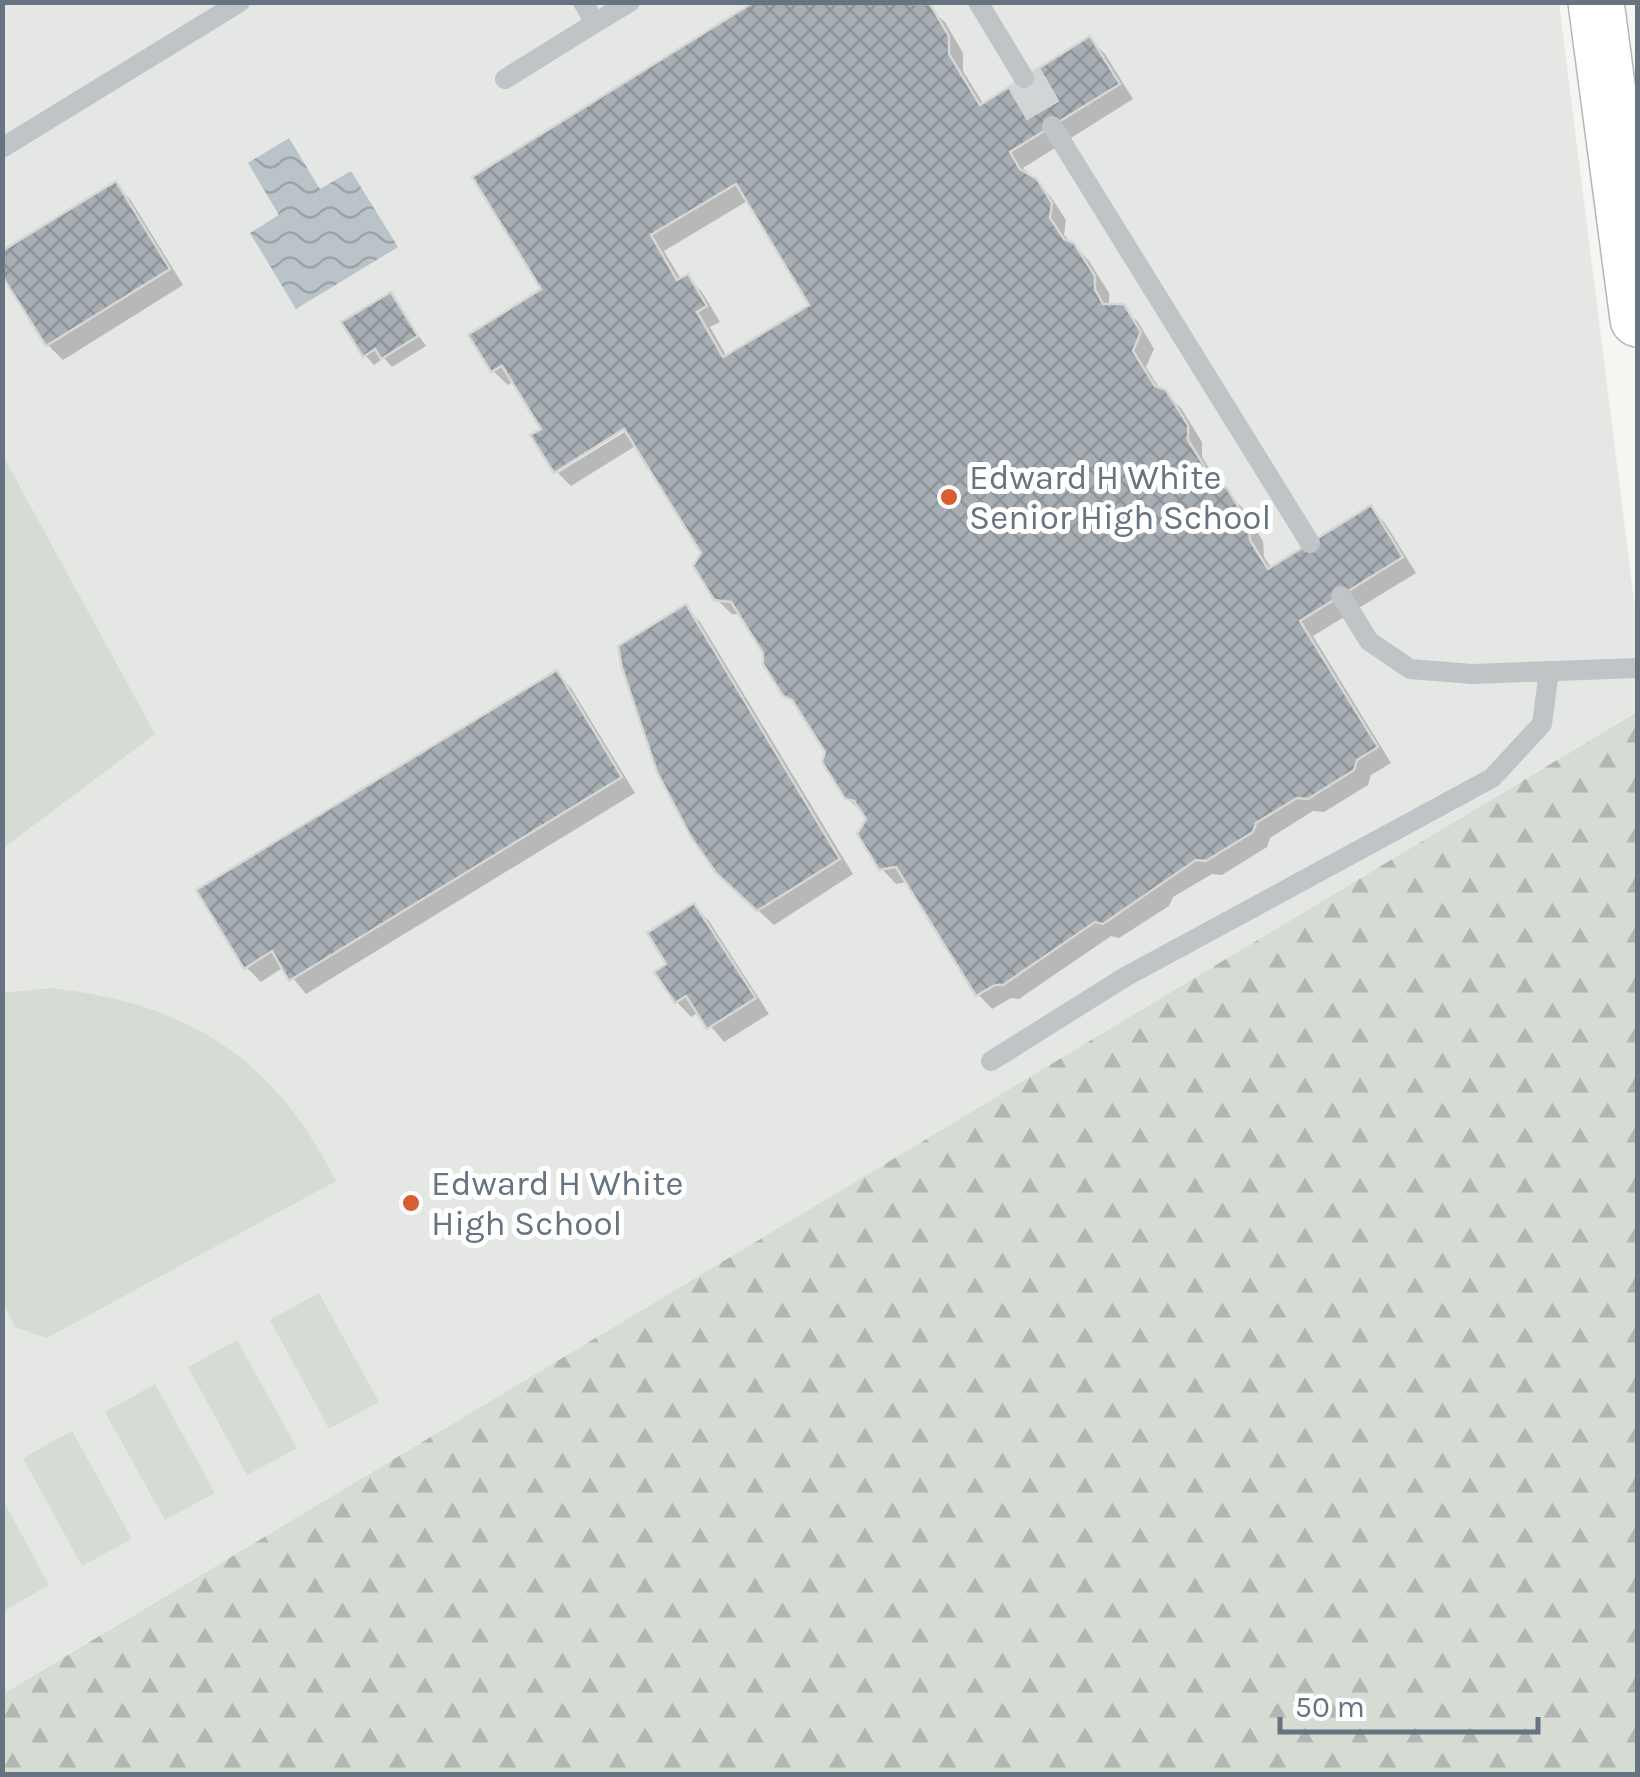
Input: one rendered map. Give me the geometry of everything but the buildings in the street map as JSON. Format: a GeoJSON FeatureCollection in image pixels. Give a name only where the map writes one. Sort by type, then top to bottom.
{"type":"FeatureCollection","features":[{"type":"Feature","properties":{"kind":"main road"},"geometry":{"type":"LineString","coordinates":[[1596,2],[1638,318]]}},
{"type":"Feature","properties":{"kind":"lane"},"geometry":{"type":"LineString","coordinates":[[2,148],[240,2]]}},
{"type":"Feature","properties":{"kind":"lane"},"geometry":{"type":"LineString","coordinates":[[582,2],[594,23]]}},
{"type":"Feature","properties":{"kind":"lane"},"geometry":{"type":"LineString","coordinates":[[506,79],[630,2]]}},
{"type":"Feature","properties":{"kind":"lane"},"geometry":{"type":"LineString","coordinates":[[978,2],[1024,78]]}},
{"type":"Feature","properties":{"kind":"lane"},"geometry":{"type":"LineString","coordinates":[[1052,126],[1310,543]]}},
{"type":"Feature","properties":{"kind":"lane"},"geometry":{"type":"LineString","coordinates":[[1341,596],[1368,641],[1410,669],[1472,674],[1638,668]]}},
{"type":"Feature","properties":{"kind":"lane"},"geometry":{"type":"LineString","coordinates":[[991,1061],[1125,977],[1492,778],[1542,724],[1549,672]]}},
{"type":"Feature","properties":{"kind":"shaded area","name":"Edward H White High School"},"geometry":{"type":"Polygon","coordinates":[[[3,3],[1559,3],[1637,624],[1637,712],[3,1694],[3,3]]]}},
{"type":"Feature","properties":{"kind":"green space"},"geometry":{"type":"Polygon","coordinates":[[[2,454],[155,734],[3,848],[2,848],[2,454]]]}},
{"type":"Feature","properties":{"kind":"green space"},"geometry":{"type":"Polygon","coordinates":[[[1637,712],[1637,1774],[3,1774],[3,1694],[1637,712]]]}},
{"type":"Feature","properties":{"kind":"green space"},"geometry":{"type":"Polygon","coordinates":[[[52,988],[145,1007],[222,1044],[255,1070],[284,1101],[336,1181],[47,1338],[15,1327],[3,1303],[2,993],[52,988]]]}},
{"type":"Feature","properties":{"kind":"green space"},"geometry":{"type":"Polygon","coordinates":[[[319,1293],[379,1402],[329,1429],[270,1320],[319,1293]]]}},
{"type":"Feature","properties":{"kind":"green space"},"geometry":{"type":"Polygon","coordinates":[[[237,1340],[297,1448],[247,1475],[188,1367],[237,1340]]]}},
{"type":"Feature","properties":{"kind":"green space"},"geometry":{"type":"Polygon","coordinates":[[[155,1384],[215,1493],[165,1520],[105,1412],[155,1384]]]}},
{"type":"Feature","properties":{"kind":"green space"},"geometry":{"type":"Polygon","coordinates":[[[72,1431],[132,1539],[82,1566],[23,1458],[72,1431]]]}},
{"type":"Feature","properties":{"kind":"green space"},"geometry":{"type":"Polygon","coordinates":[[[3,1500],[49,1585],[2,1611],[3,1500]]]}},
{"type":"Feature","properties":{"kind":"water"},"geometry":{"type":"Polygon","coordinates":[[[289,138],[320,189],[351,171],[398,247],[296,309],[250,233],[279,215],[248,163],[289,138]]]}},
{"type":"Feature","properties":{"kind":"tunnel"},"geometry":{"type":"LineString","coordinates":[[1024,78],[1052,126]]}},
{"type":"Feature","properties":{"kind":"place","name":"Edward H White Senior High School"},"geometry":{"type":"Point","coordinates":[949,497]}},
{"type":"Feature","properties":{"kind":"place","name":"Edward H White High School"},"geometry":{"type":"Point","coordinates":[411,1203]}}]}
